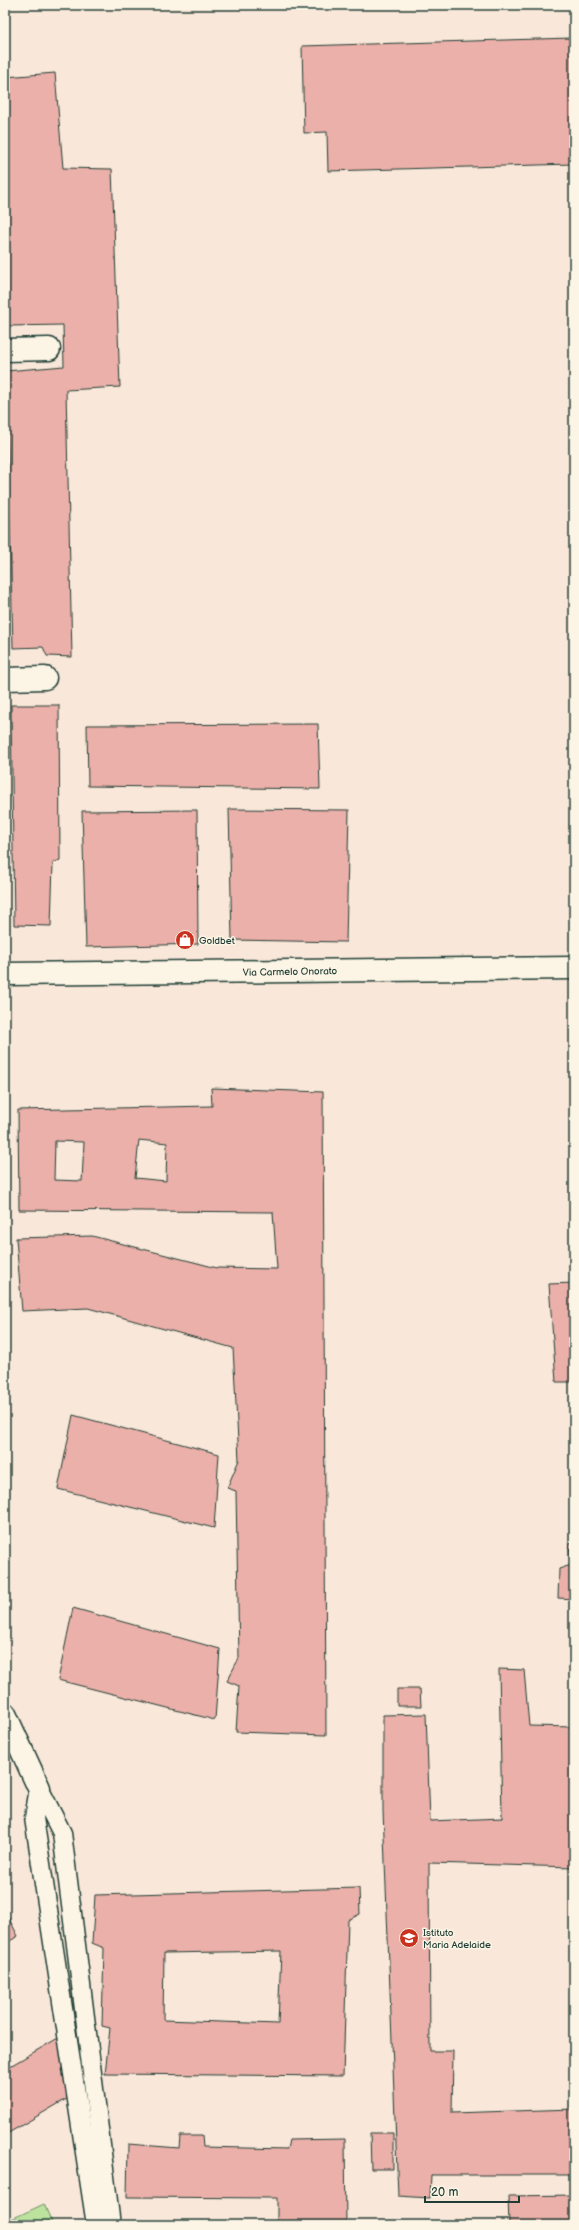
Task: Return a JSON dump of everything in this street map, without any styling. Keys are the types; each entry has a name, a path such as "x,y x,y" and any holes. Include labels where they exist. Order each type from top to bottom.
{"street":[{"path":"5,350 50,349"},
{"path":"5,679 45,678"},
{"name":"Via Carmelo Onorato","path":"5,974 574,968"},
{"path":"5,1714 39,1788"}],"lane":[{"path":"39,1788 34,1818 96,2225"},
{"path":"39,1788 62,1833 111,2225"}],"green space":[{"path":"44,2204 53,2225 5,2225 5,2222"}],"building":[{"path":"572,38 574,205 573,164 328,171 327,132 304,133 302,46"},
{"path":"55,73 63,168 112,169 120,387 66,390 72,657 47,656 43,647 13,648 6,371 64,366 63,325 8,326 5,77"},
{"path":"11,705 59,705 60,860 53,863 51,926 14,925"},
{"path":"318,724 320,789 88,786 87,725"},
{"path":"229,809 349,810 346,942 232,940"},
{"path":"197,810 198,944 86,947 82,811"},
{"path":"211,1088 323,1092 326,1735 236,1732 239,1686 227,1681 239,1658 236,1491 227,1488 239,1460 233,1348 88,1308 22,1311 16,1238 92,1236 217,1268 277,1269 273,1212 19,1210 18,1110 212,1106","holes":["139,1140 167,1143 166,1181 135,1178","55,1141 84,1142 82,1181 54,1180"]},
{"path":"574,1283 574,1382 556,1382 549,1284"},
{"path":"73,1415 219,1454 214,1528 58,1489"},
{"path":"574,1543 574,1599 558,1598 559,1569 571,1565 569,1544"},
{"path":"73,1608 220,1649 215,1720 58,1680"},
{"name":"Istituto Maria Adelaide","path":"499,1669 524,1670 529,1726 574,1727 574,1867 429,1863 430,2051 453,2051 452,2113 574,2109 574,2175 431,2175 430,2198 398,2196 383,1810 383,1715 426,1714 430,1821 502,1818"},
{"path":"397,1689 420,1689 421,1706 397,1706"},
{"path":"359,1888 360,1914 348,1920 343,2076 105,2074 110,2028 102,2026 104,1948 92,1943 95,1895","holes":["281,1951 278,2024 163,2020 164,1953"]},
{"path":"5,1911 18,1936 5,1944"},
{"path":"65,2034 75,2094 5,2135 5,2069"},
{"path":"370,2133 393,2133 393,2169 371,2169"},
{"path":"180,2136 202,2136 203,2147 287,2149 289,2140 345,2139 346,2225 277,2225 277,2198 127,2197 128,2144 179,2148"},
{"path":"574,2195 574,2225 509,2225 508,2196"}],"place":[{"name":"Goldbet","path":"185,940"},
{"name":"Istituto Maria Adelaide","path":"409,1938"}]}
